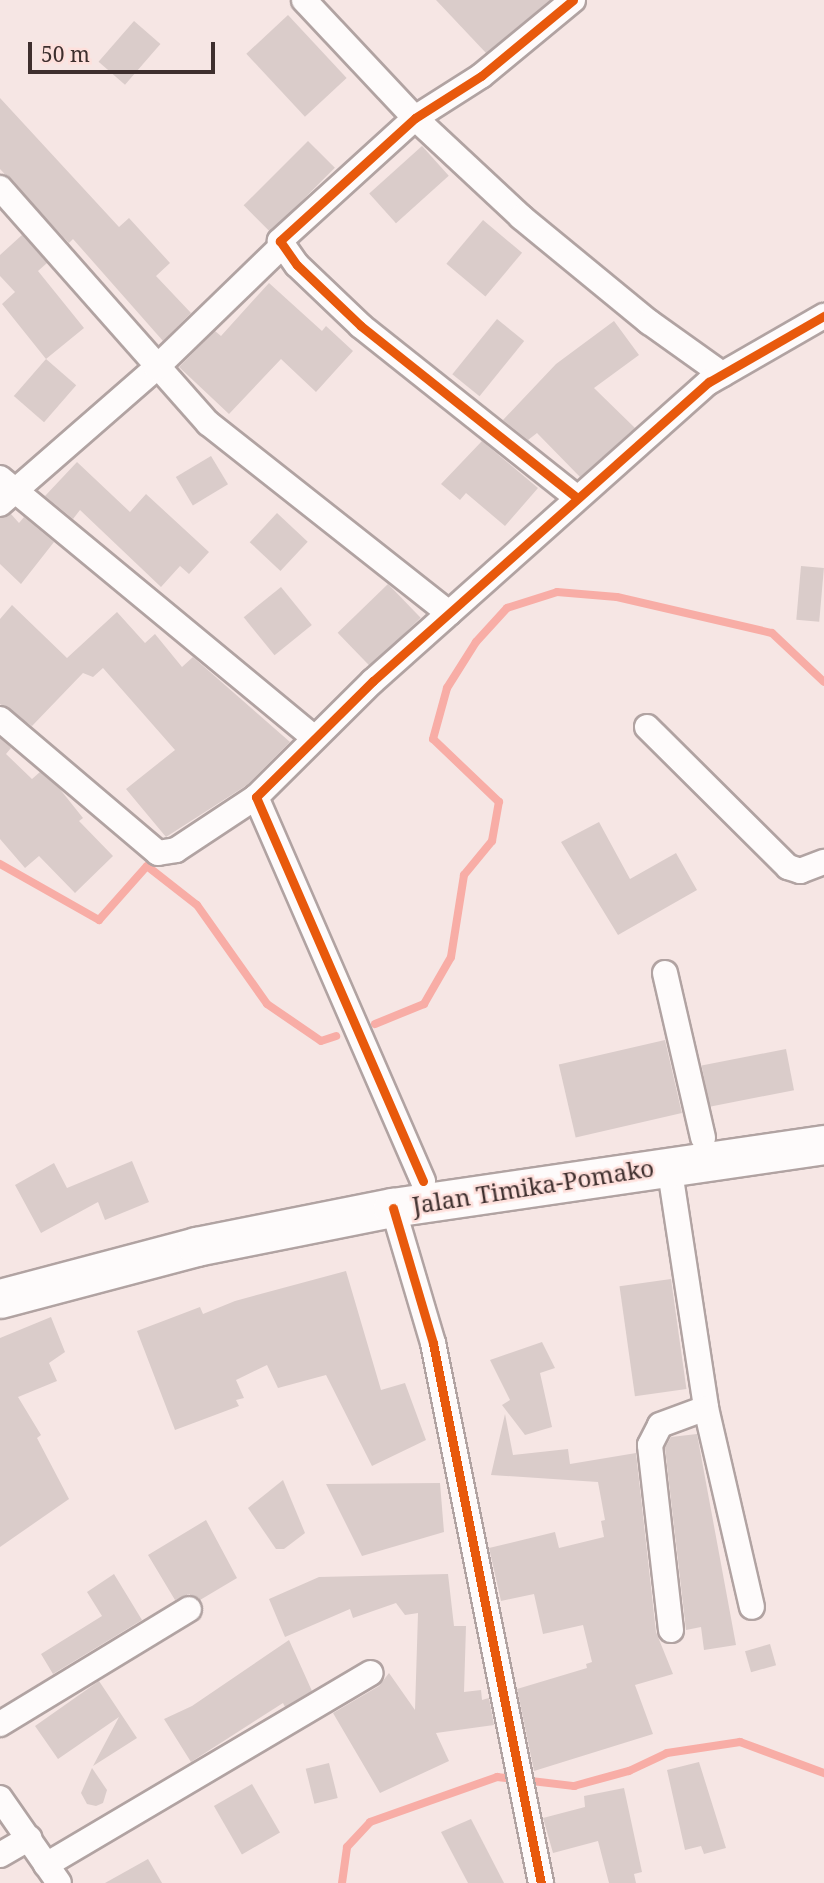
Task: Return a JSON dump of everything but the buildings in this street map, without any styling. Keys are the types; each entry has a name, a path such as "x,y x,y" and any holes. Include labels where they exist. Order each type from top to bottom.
{"highway":[{"name":"Jalan Timika-Pomako","path":"0,1274 246,1213 568,1155 824,1121"},
{"name":"Jalan Timika-Pomako","path":"0,1299 197,1247 393,1208 824,1144"}],"street":[{"path":"304,0 415,118 568,258 722,374"},
{"path":"314,738 5,492 156,368 282,246 284,233 415,118 481,76 573,0"},
{"path":"0,188 156,368 237,449 449,613"},
{"path":"282,246 360,327 577,498"},
{"path":"0,719 158,852 176,850 256,797 314,738 449,613 577,498 722,374 824,316"},
{"path":"647,727 788,867 809,870 824,862"},
{"path":"256,797 423,1181"},
{"path":"665,973 703,1138"},
{"path":"669,1165 706,1408 752,1607"},
{"path":"393,1208 433,1343 504,1714 541,1883"},
{"path":"671,1630 650,1446 660,1425 706,1408"},
{"path":"0,1724 189,1609"},
{"path":"0,1798 30,1838 52,1874 371,1673"},
{"path":"0,1856 30,1838"}],"waterway":[{"path":"375,1024 424,1004 451,957 464,875 492,841 499,802 433,739 447,688 476,642 507,608 557,592 617,597 772,633 824,682"},
{"path":"0,864 99,920 147,866 197,905 267,1004 321,1041 336,1036"},
{"path":"342,1883 347,1847 370,1822 497,1777 574,1786 629,1771 667,1753 740,1742 824,1773"}],"cycle path":[{"path":"573,0 481,76 415,118 280,241 297,265 361,326 577,498"},
{"path":"423,1181 256,797 373,681 709,382 824,316"},
{"path":"393,1208 433,1343 541,1883"}]}
